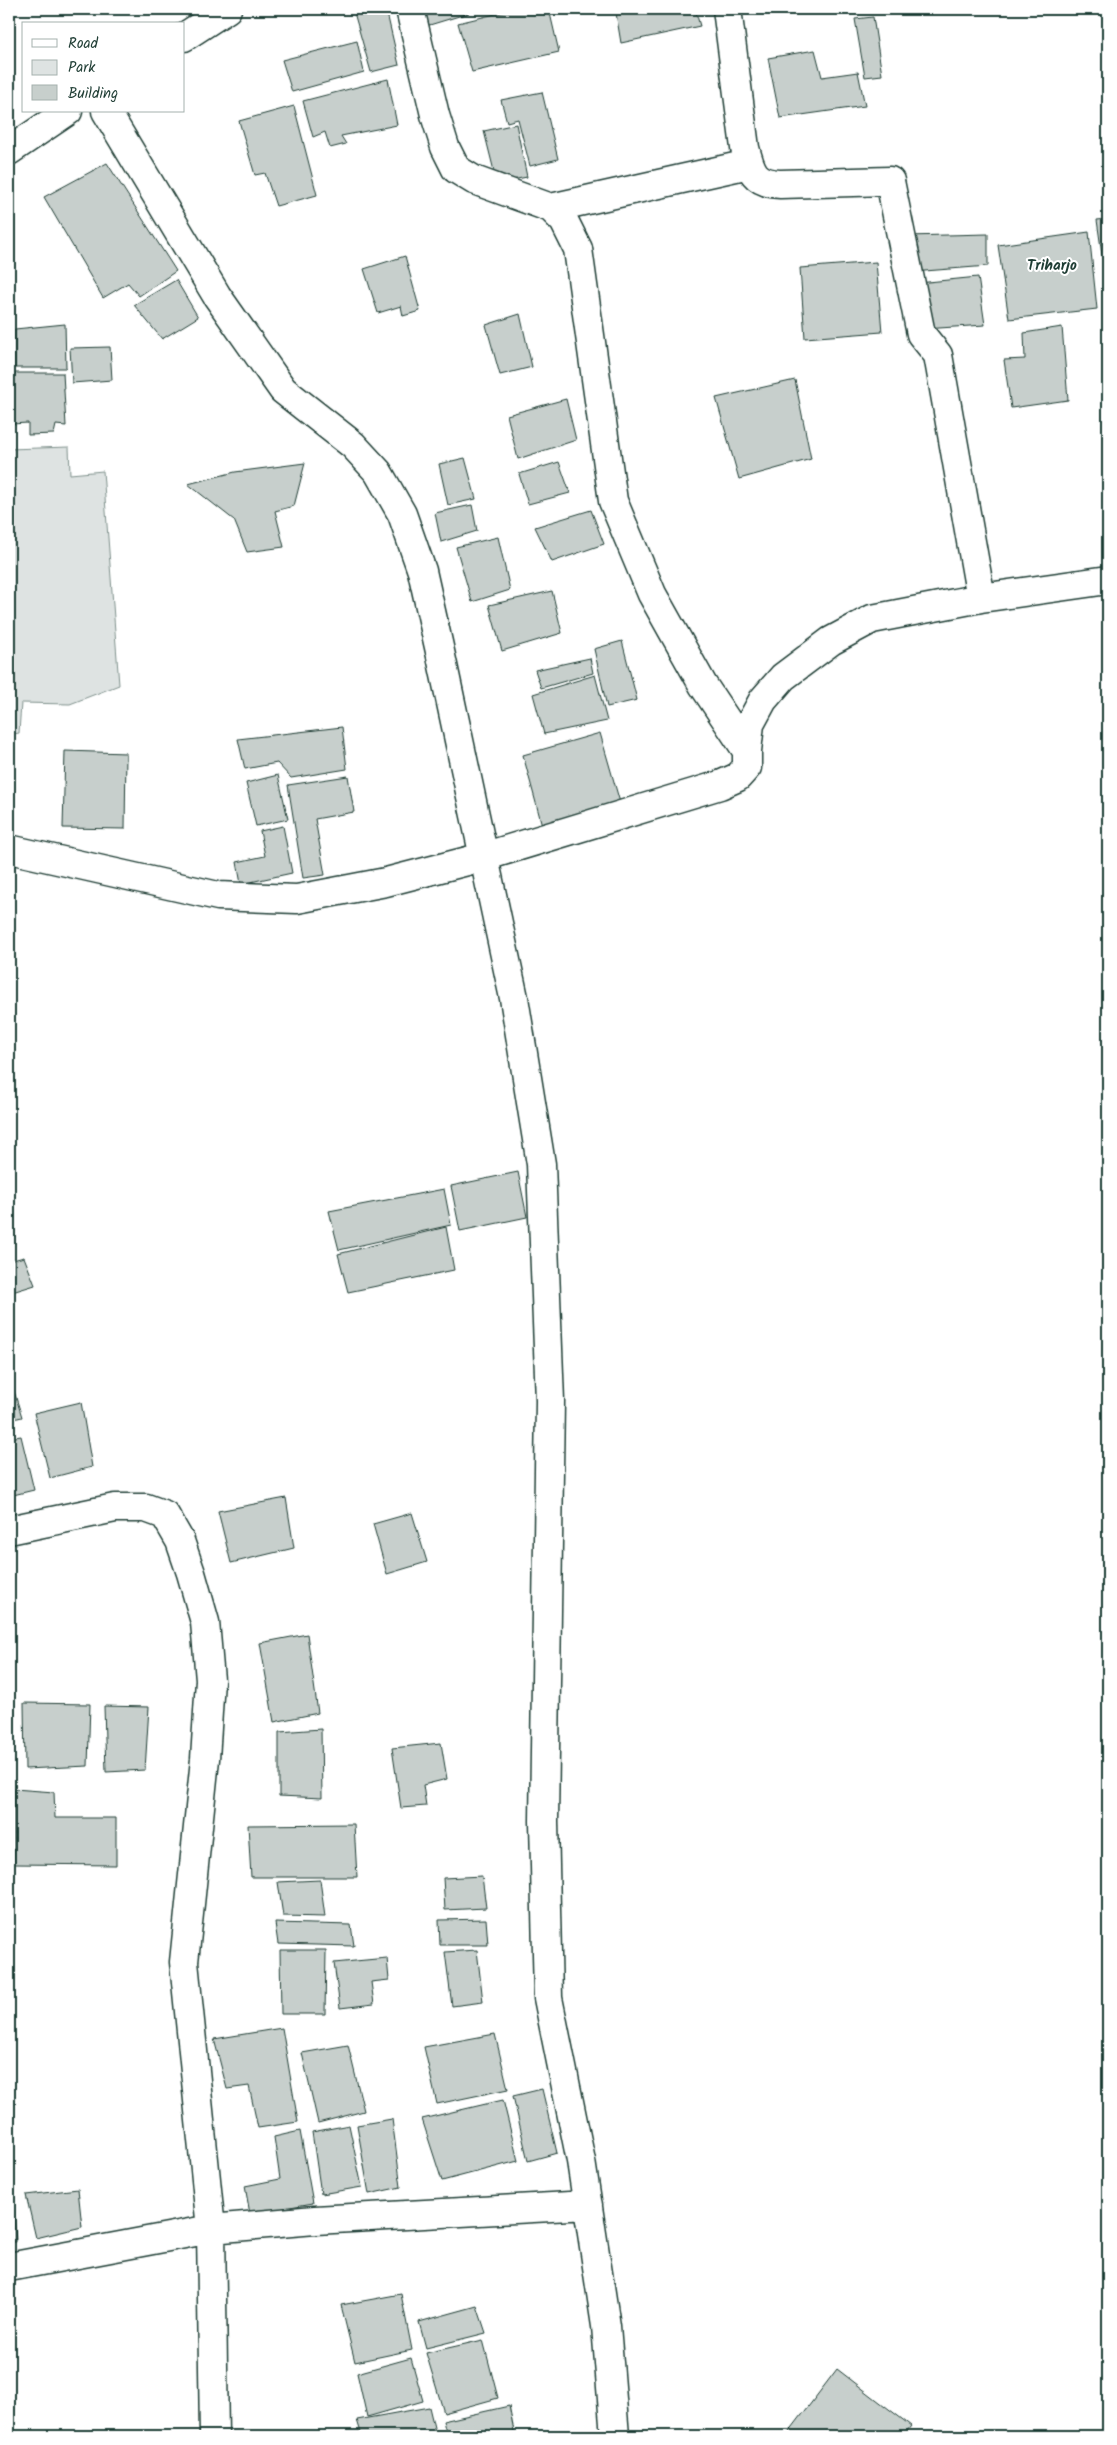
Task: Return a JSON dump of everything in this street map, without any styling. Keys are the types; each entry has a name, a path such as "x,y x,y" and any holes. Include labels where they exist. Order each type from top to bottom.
{"street":[{"path":"185,36 228,9"},
{"path":"410,9 444,146 456,169 474,180 551,208 564,221 578,249 613,500 652,594 703,685 747,751"},
{"path":"728,9 745,148 749,164 756,177 768,183 890,181 921,334 938,355 981,598"},
{"path":"9,151 67,112"},
{"path":"107,112 217,296 253,350 283,390 353,446 378,472 402,514 422,571 514,998 541,1164 550,1401 544,1821 548,1998 588,2205 606,2326 615,2436"},
{"path":"551,208 749,164"},
{"path":"9,848 218,896 297,899 386,882 483,856 720,785 738,777 747,767 750,724 763,700 782,677 831,641 872,619 981,598 1108,580"},
{"path":"9,1530 115,1508 146,1508 165,1515 180,1541 204,1622 210,1680 205,1759 184,1962 211,2229 214,2436"},
{"path":"9,2267 211,2229 315,2220 588,2205"}],"green space":[{"path":"69,447 70,474 103,471 119,685 70,704 21,703 19,733 9,735 9,449"}],"building":[{"path":"353,9 386,9 399,65 371,72"},
{"path":"419,9 468,9 469,13 423,27"},
{"path":"516,9 549,9 559,52 472,72 458,23"},
{"path":"632,9 695,9 700,26 621,43 616,13"},
{"path":"873,17 882,75 865,77 855,19"},
{"path":"357,41 364,72 292,92 282,60"},
{"path":"815,50 822,77 858,72 865,106 780,118 768,58"},
{"path":"388,79 397,125 341,136 346,144 330,148 325,132 313,137 303,101"},
{"path":"542,92 558,159 530,166 518,119 507,122 501,100"},
{"path":"294,106 317,195 276,206 265,173 255,175 239,121"},
{"path":"516,124 527,177 497,183 484,131"},
{"path":"107,163 176,271 139,296 128,283 103,298 44,197"},
{"path":"1108,219 1108,297 1097,220"},
{"path":"1089,232 1097,309 1009,319 998,245"},
{"path":"988,234 988,266 912,272 906,236"},
{"path":"405,256 420,311 403,316 401,306 378,313 364,269"},
{"path":"876,262 882,332 805,338 800,268"},
{"path":"978,277 985,325 924,329 918,283"},
{"path":"176,280 198,317 162,339 134,305"},
{"path":"520,314 532,367 500,375 486,325"},
{"path":"65,324 66,368 15,368 15,329"},
{"path":"1062,327 1068,400 1011,408 1004,360 1025,359 1024,333"},
{"path":"110,347 112,380 72,383 70,348"},
{"path":"13,373 63,373 66,426 56,425 54,434 28,435 28,423 11,424"},
{"path":"795,380 811,459 739,479 716,398"},
{"path":"566,399 576,440 518,459 507,415"},
{"path":"465,458 476,499 448,505 439,464"},
{"path":"559,462 570,493 528,504 519,474"},
{"path":"305,463 294,506 275,511 284,547 247,552 234,520 188,484 235,472"},
{"path":"472,505 477,531 441,542 435,513"},
{"path":"591,510 604,544 552,562 535,527"},
{"path":"498,537 510,590 472,602 456,547"},
{"path":"552,591 562,633 502,651 489,605"},
{"path":"622,641 637,700 607,707 594,649"},
{"path":"590,658 593,673 541,688 535,670"},
{"path":"595,675 607,721 544,734 533,694"},
{"path":"342,727 347,769 291,778 277,763 245,769 238,739"},
{"path":"600,733 621,806 543,829 523,755"},
{"path":"65,751 126,753 125,829 63,828"},
{"path":"278,775 288,819 256,826 246,783"},
{"path":"348,776 354,812 315,819 325,875 303,878 288,785"},
{"path":"283,826 292,873 241,884 237,862 265,856 260,831"},
{"path":"518,1172 527,1217 460,1231 451,1186"},
{"path":"444,1189 451,1225 339,1250 329,1211"},
{"path":"446,1227 454,1270 348,1292 338,1254"},
{"path":"24,1257 35,1285 9,1293 9,1261"},
{"path":"9,1375 22,1417 9,1420"},
{"path":"81,1402 92,1467 50,1478 34,1413"},
{"path":"21,1436 34,1490 9,1496 9,1438"},
{"path":"286,1498 294,1548 231,1563 218,1511"},
{"path":"412,1513 427,1562 387,1574 373,1524"},
{"path":"307,1634 318,1713 274,1722 260,1643"},
{"path":"24,1703 90,1704 88,1766 25,1769"},
{"path":"104,1706 149,1707 145,1770 106,1772"},
{"path":"321,1729 322,1798 279,1796 279,1732"},
{"path":"441,1743 447,1779 423,1785 426,1806 401,1808 392,1748"},
{"path":"14,1789 54,1792 55,1818 116,1818 116,1865 14,1864"},
{"path":"354,1824 357,1877 251,1877 248,1825"},
{"path":"482,1876 486,1908 445,1910 443,1878"},
{"path":"320,1880 325,1917 283,1916 278,1882"},
{"path":"486,1919 488,1945 440,1945 439,1920"},
{"path":"275,1923 351,1925 354,1946 278,1944"},
{"path":"280,1950 326,1950 325,2014 281,2014"},
{"path":"477,1950 483,2002 452,2006 445,1952"},
{"path":"387,1958 389,1980 371,1982 374,2004 340,2008 334,1963"},
{"path":"282,2028 298,2122 258,2128 249,2086 227,2089 214,2039"},
{"path":"495,2034 508,2089 437,2104 424,2047"},
{"path":"348,2045 364,2111 318,2123 302,2053"},
{"path":"542,2089 557,2153 528,2161 513,2096"},
{"path":"503,2100 518,2161 442,2181 422,2119"},
{"path":"392,2119 401,2187 369,2194 357,2125"},
{"path":"349,2125 362,2187 321,2194 312,2132"},
{"path":"300,2131 313,2203 250,2214 245,2186 280,2179 274,2137"},
{"path":"9,2169 11,2169 16,2242 9,2242"},
{"path":"78,2189 82,2227 36,2238 26,2195"},
{"path":"401,2294 412,2350 355,2362 341,2305"},
{"path":"477,2306 486,2333 426,2348 419,2322"},
{"path":"483,2340 498,2398 444,2413 426,2353"},
{"path":"411,2358 423,2401 367,2417 357,2373"},
{"path":"837,2369 911,2426 903,2436 786,2436"},
{"path":"9,2389 13,2420 9,2421"},
{"path":"509,2406 515,2436 447,2436 443,2421"},
{"path":"429,2407 436,2436 362,2436 357,2420"}],"district":[{"name":"Triharjo","path":"1052,265"}]}
